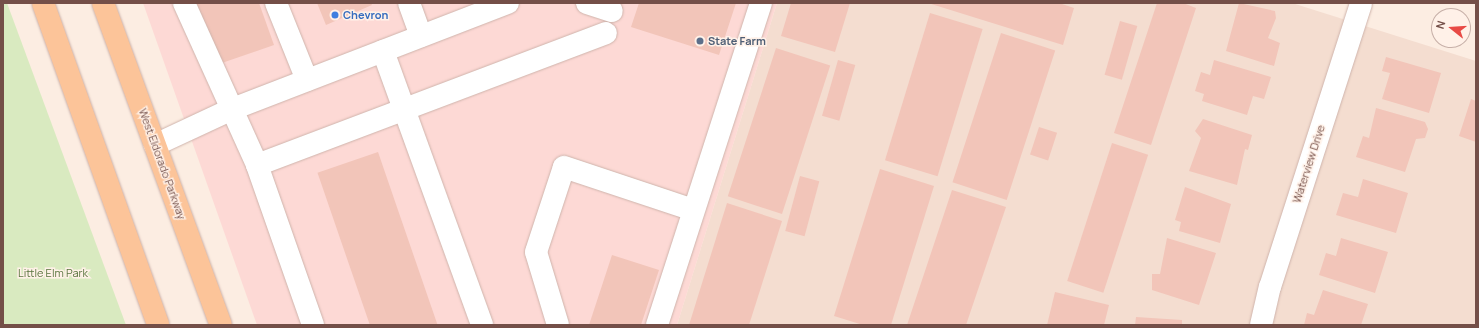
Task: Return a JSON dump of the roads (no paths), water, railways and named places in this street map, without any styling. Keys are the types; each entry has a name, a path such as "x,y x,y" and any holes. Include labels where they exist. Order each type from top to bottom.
{"main road":[{"path":"43,3 158,325"},
{"name":"West Eldorado Parkway","path":"103,3 221,325"}],"street":[{"path":"184,3 230,110 257,165 313,325"},
{"path":"276,3 307,80"},
{"path":"409,3 421,36"},
{"path":"155,145 230,110 508,3"},
{"path":"587,3 612,11"},
{"path":"657,325 761,3"},
{"name":"Waterview Drive","path":"1261,325 1270,287 1360,3"},
{"path":"257,165 606,33"},
{"path":"383,51 406,108 482,325"},
{"path":"558,325 536,252 564,167 693,210"}],"place":[{"name":"Chevron","path":"335,15"},
{"name":"State Farm","path":"700,41"}],"park label":[{"name":"Little Elm Park","path":"53,273"}]}
